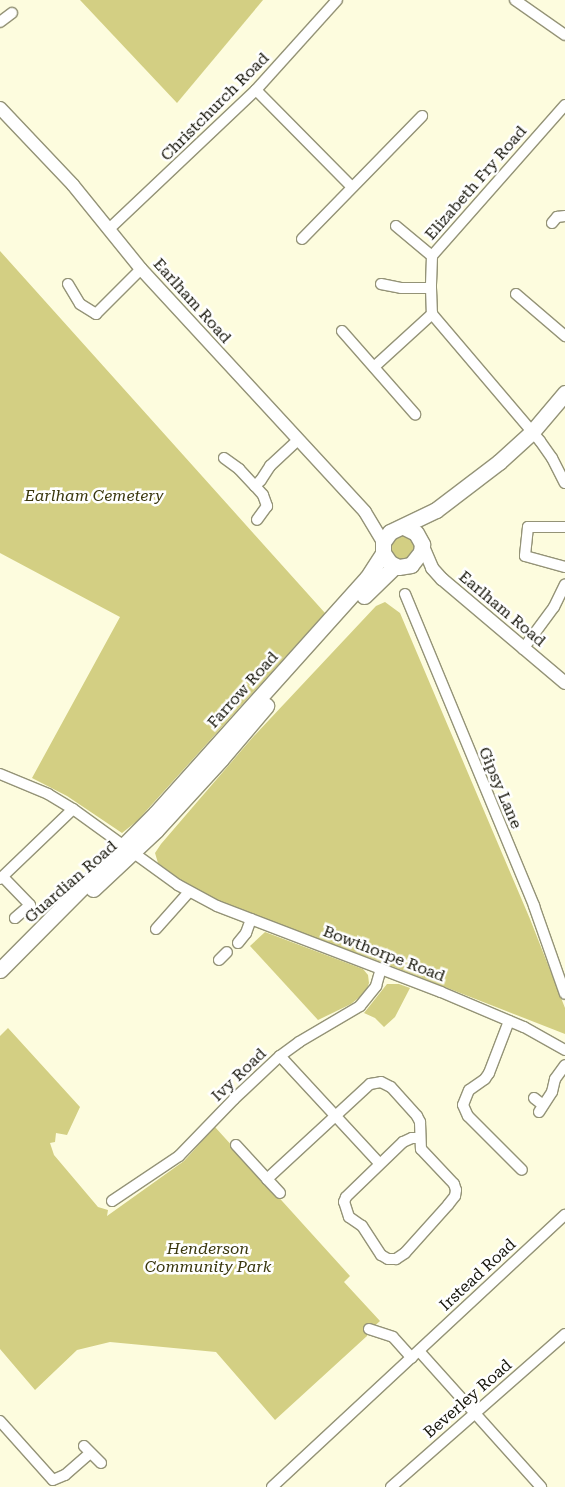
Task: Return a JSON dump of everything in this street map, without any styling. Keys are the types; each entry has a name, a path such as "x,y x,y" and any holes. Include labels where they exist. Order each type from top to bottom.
{"highway":[{"path":"460,492 426,527 421,541 421,552 411,565 396,566 383,548 400,528 436,510 499,462 532,432 565,393"},
{"path":"400,528 416,533 421,541"},
{"name":"Farrow Road","path":"129,849 366,578 383,548"},
{"name":"Farrow Road","path":"129,849 221,759 358,603 396,566"},
{"name":"Guardian Road","path":"0,970 129,849"}],"main road":[{"name":"Earlham Road","path":"0,108 73,185 141,270 365,512 386,526 400,528"},
{"name":"Earlham Road","path":"365,512 383,548"},
{"name":"Earlham Road","path":"421,541 432,568 442,579 565,683"},
{"name":"Earlham Road","path":"411,565 420,565 442,579"}],"street":[{"name":"Christchurch Road","path":"109,229 256,90 337,0"},
{"path":"516,0 565,35"},
{"path":"0,22 12,13"},
{"path":"256,90 352,187"},
{"name":"Elizabeth Fry Road","path":"432,314 432,256 565,104"},
{"path":"302,239 422,116"},
{"path":"396,226 432,256"},
{"path":"68,284 80,304 96,314 141,270"},
{"path":"381,284 401,288 431,288"},
{"path":"516,294 565,336"},
{"path":"374,367 432,314 532,432 552,458 565,483"},
{"path":"342,331 414,414"},
{"path":"255,486 262,480 270,466 298,440"},
{"path":"224,458 239,469 263,495 267,506 257,520"},
{"path":"565,527 528,527 524,556 565,567"},
{"path":"523,649 554,607 565,584"},
{"name":"Gipsy Lane","path":"405,594 534,906 565,994"},
{"name":"Bowthorpe Road","path":"0,774 48,794 73,809 189,892 223,909 382,969 509,1021 541,1035 565,1050"},
{"path":"15,918 30,905 2,878 73,809"},
{"path":"156,929 189,892"},
{"path":"238,943 246,933 251,919"},
{"path":"219,960 227,952"},
{"name":"Ivy Road","path":"112,1201 179,1156 240,1093 280,1056 299,1042 360,1006 376,986 382,969"},
{"path":"509,1021 489,1073 485,1079 469,1090 463,1105 468,1116 510,1151 522,1170"},
{"path":"280,1056 379,1163"},
{"path":"534,1098 541,1108 552,1092 554,1079 565,1065"},
{"path":"267,1179 370,1084 381,1082 391,1087 417,1116 420,1122 421,1149 454,1184 455,1196 404,1253 396,1259 388,1259 381,1255 362,1226 349,1217 344,1206 346,1197 379,1163 403,1142 412,1138 420,1138"},
{"path":"236,1145 280,1193"},
{"name":"Irstead Road","path":"272,1487 565,1215"},
{"path":"368,1329 393,1338 415,1354 475,1413 541,1487"},
{"name":"Beverley Road","path":"391,1487 565,1334"},
{"path":"0,1423 53,1480 65,1475 87,1450 100,1463"}],"green space":[{"path":"80,0 263,0 177,103"},
{"name":"Earlham Cemetery","path":"0,251 325,613 137,821 122,833 67,796 32,778 120,617 0,553"},
{"path":"402,535 411,538 414,547 411,556 402,559 393,556 390,547 393,538"},
{"path":"385,602 400,613 530,919 565,1008 565,1034 381,962 241,911 189,886 158,863 155,853 161,844 253,737 376,606"},
{"path":"265,932 363,969 368,975 369,983 366,992 351,1004 318,1020 250,946"},
{"path":"387,984 399,984 410,988 395,1017 384,1027 375,1018 364,1013"},
{"name":"Henderson Community Park","path":"8,1028 80,1107 67,1135 56,1133 55,1142 50,1143 54,1155 98,1207 108,1210 107,1216 184,1161 215,1127 350,1276 344,1282 380,1321 368,1332 367,1336 275,1420 216,1352 110,1342 77,1350 35,1390 0,1349 0,1036"}]}
